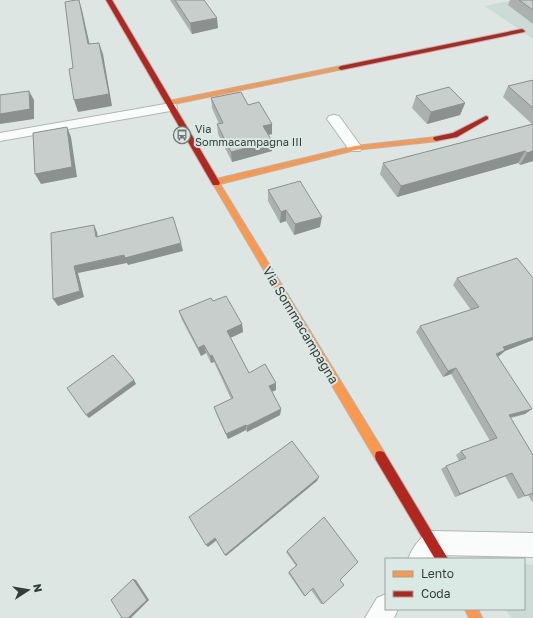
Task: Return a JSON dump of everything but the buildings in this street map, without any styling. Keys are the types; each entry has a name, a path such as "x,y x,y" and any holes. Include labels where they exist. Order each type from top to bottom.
{"street":[{"name":"Via Sommacampagna","path":"109,0 431,554"},
{"path":"0,137 170,105 522,31"},
{"path":"216,182 355,148 441,139 454,135 486,118"},
{"path":"334,119 355,148"},
{"path":"431,554 533,545"},
{"path":"378,618 385,608"}],"shaded area":[{"path":"514,0 533,0 533,39 485,6"},
{"path":"525,564 533,565 533,618 511,618 506,610 525,610"}],"traffic: slow":[{"path":"169,103 341,68"},
{"path":"216,182 355,148 436,139"},
{"path":"216,183 380,456"},
{"path":"472,610 476,618"}],"traffic: jam":[{"path":"109,0 216,183"},
{"path":"341,68 522,31"},
{"path":"436,139 455,135 486,118"},
{"path":"380,456 441,558"}],"place":[{"name":"Via Sommacampagna III","path":"182,135"}]}
